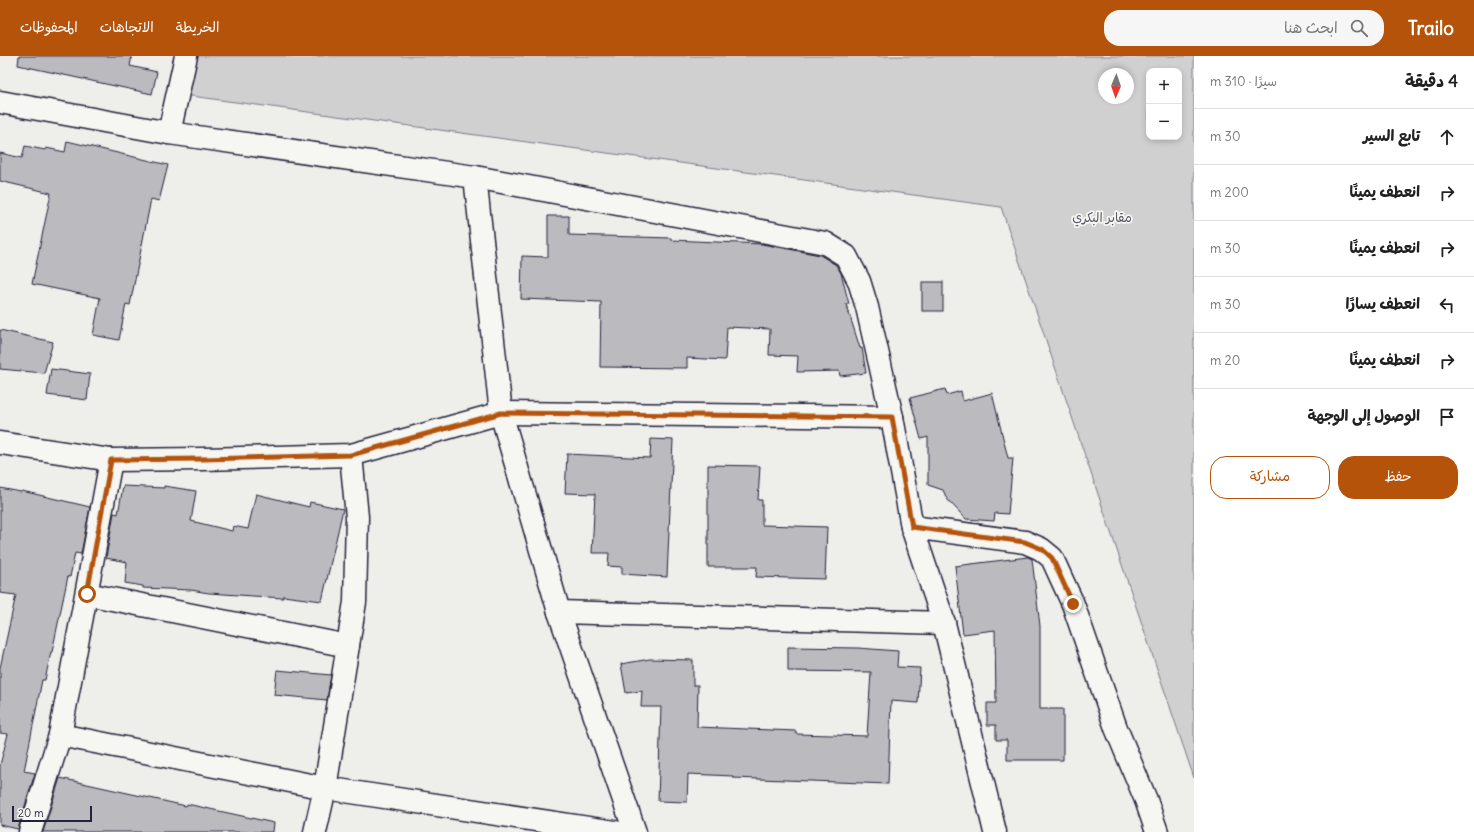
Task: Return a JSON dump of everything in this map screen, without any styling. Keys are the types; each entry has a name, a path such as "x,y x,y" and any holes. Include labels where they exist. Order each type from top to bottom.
{"street":[{"path":"169,133 186,56"},
{"path":"0,102 169,133 475,177 825,243 846,256 859,281 892,417 912,527 944,623 995,832"},
{"path":"475,177 501,413 560,612 635,832"},
{"path":"0,443 111,460 351,455 501,413 892,417"},
{"path":"315,832 325,788 355,602 357,517 351,455"},
{"path":"30,832 60,735 111,460"},
{"path":"912,527 1025,542 1042,549 1052,558 1073,604 1116,728 1146,800 1157,832"},
{"path":"87,594 348,646"},
{"path":"560,612 944,623"},
{"path":"60,735 325,788 615,832"}],"green space":[{"name":"مقابر البكري","path":"192,56 1194,56 1194,778 1001,207 184,95"}],"building":[{"path":"19,56 132,56 130,66 157,72 152,94 18,65"},
{"path":"67,141 168,165 159,201 151,199 130,305 126,304 119,340 93,335 100,298 32,284 51,193 0,181 0,153 22,158 25,146 65,152"},
{"path":"548,216 569,216 569,235 671,238 671,240 762,244 820,255 836,265 841,273 849,304 846,304 860,348 862,348 866,373 840,376 839,371 797,372 798,356 769,355 770,329 727,327 725,360 687,358 687,368 600,367 601,302 521,299 522,256 548,257"},
{"path":"922,282 943,282 943,311 922,311"},
{"path":"0,330 53,342 44,373 0,369"},
{"path":"51,369 90,374 87,400 47,395"},
{"path":"945,389 947,395 961,391 963,401 992,393 1008,458 1013,458 1008,514 995,513 994,521 966,519 947,499 943,490 928,485 928,437 921,439 910,398"},
{"path":"651,439 673,440 667,577 622,574 622,567 608,566 609,553 592,553 595,494 565,493 567,454 650,458"},
{"path":"708,465 760,466 758,500 762,500 762,525 827,527 825,579 756,577 757,567 708,567"},
{"path":"123,486 164,488 164,486 196,491 191,521 232,531 233,526 248,529 256,494 309,507 310,502 343,509 322,601 283,596 283,598 209,593 191,590 143,588 143,586 125,583 127,562 106,558 114,513 118,514"},
{"path":"0,488 22,491 90,507 81,554 75,553 70,577 68,576 45,680 42,680 24,771 35,773 18,829 0,825 0,765 8,734 0,733 0,668 16,595 0,593"},
{"path":"1028,557 1032,559 1040,626 1040,709 1063,709 1063,760 1007,760 1007,740 996,740 996,725 987,725 987,703 996,703 995,630 963,634 955,566"},
{"path":"788,647 858,648 898,651 897,667 920,668 918,703 891,701 888,784 733,778 733,776 688,774 687,802 658,801 661,707 641,707 642,691 626,693 621,664 650,659 693,660 693,685 698,685 697,727 796,731 796,734 867,736 871,672 788,671"},
{"path":"277,670 331,675 327,700 274,695"},
{"path":"60,778 186,806 187,804 274,823 273,832 43,832"}],"route":[{"path":"87,594 111,460 351,455 501,413 892,417 912,527 1025,542 1042,549 1052,558 1073,604"}]}
